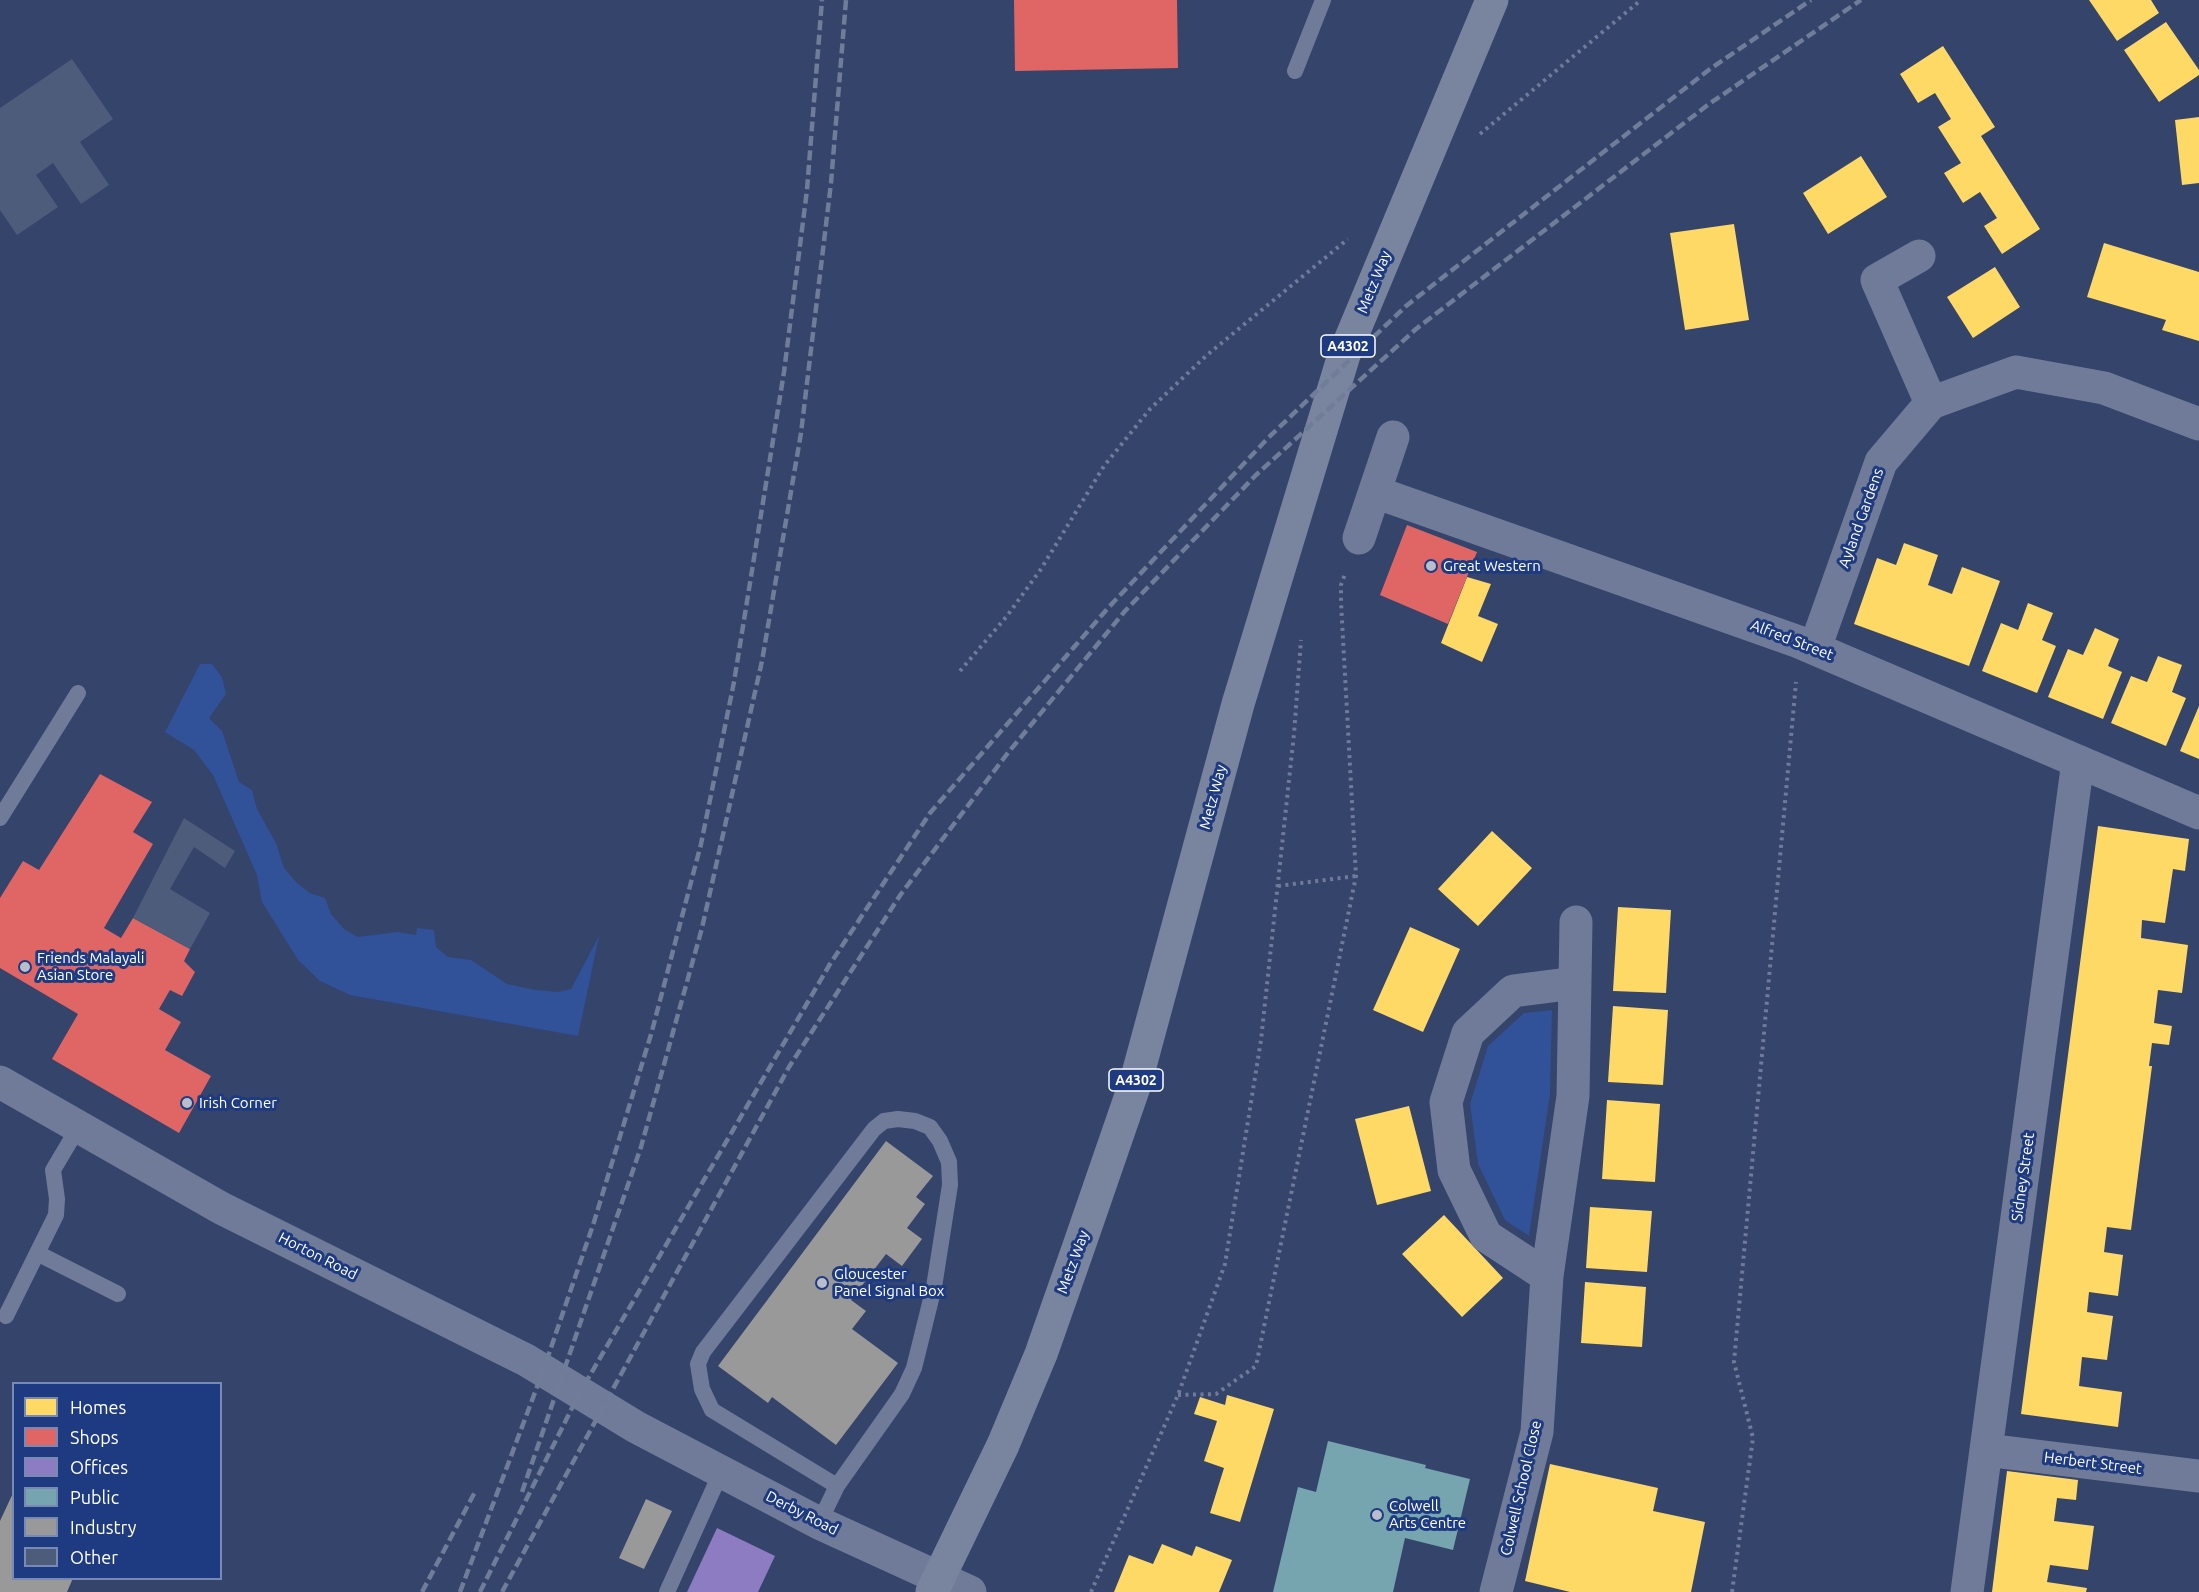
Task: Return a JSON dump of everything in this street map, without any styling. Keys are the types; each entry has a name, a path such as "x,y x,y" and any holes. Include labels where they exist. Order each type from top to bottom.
{"main road":[{"name":"Metz Way","path":"932,1592 1003,1445 1041,1354 1136,1081 1238,704 1344,355 1492,0"}],"street":[{"path":"1919,256 1877,280 1931,403"},
{"name":"Ayland Gardens","path":"1807,645 1881,462 1931,403 2016,372 2104,388 2199,424"},
{"path":"1359,538 1393,437"},
{"name":"Alfred Street","path":"1375,492 1807,645 2199,813"},
{"name":"Sidney Street","path":"1967,1592 2078,761"},
{"name":"Colwell School Close","path":"1496,1592 1536,1432 1547,1276 1574,1096 1576,922"},
{"path":"1547,1276 1486,1236 1455,1170 1446,1102 1468,1034 1513,991 1575,983"},
{"name":"Horton Road","path":"0,1082 221,1208 526,1360 636,1427"},
{"name":"Derby Road","path":"636,1427 722,1470 819,1523 970,1592"},
{"name":"Herbert Street","path":"1986,1450 2199,1476"}],"lane":[{"path":"1295,71 1323,0"},
{"path":"0,818 78,693"},
{"path":"819,1523 837,1486 902,1394 914,1368 934,1287 950,1185 950,1162 930,1127 915,1121 898,1119 884,1121 874,1129 703,1352 698,1364 702,1389 712,1410 837,1486"},
{"path":"6,1305 37,1253 56,1215 57,1199 53,1170 78,1128"},
{"path":"37,1253 118,1294"},
{"path":"667,1592 722,1470"}],"path":[{"path":"1478,136 1641,0"},
{"path":"960,671 1014,606 1041,569 1104,466 1150,409 1207,354 1357,232"},
{"path":"1178,1395 1216,1394 1256,1366 1356,876 1341,585 1359,538"},
{"path":"1732,1592 1754,1438 1734,1362 1807,645"},
{"path":"1091,1592 1178,1395 1225,1264 1261,1040 1294,734"},
{"path":"1278,886 1356,876"}],"shaded area":[{"path":"200,664 212,664 222,677 226,694 209,718 222,731 239,782 252,790 257,809 276,843 284,868 297,883 310,893 325,898 331,914 344,929 358,937 397,932 416,935 417,928 434,930 436,947 448,957 471,960 507,984 536,990 558,992 571,989 599,936 578,1036 350,995 320,981 298,960 262,902 257,875 213,775 194,750 165,732"},
{"path":"1552,1010 1550,1094 1529,1236 1505,1220 1478,1164 1470,1104 1488,1046 1524,1013"}],"building: Homes":[{"path":"2089,0 2151,0 2159,13 2117,41"},
{"path":"2166,22 2199,70 2199,75 2159,102 2124,50"},
{"path":"1943,46 1995,127 1981,136 2040,229 2002,254 1984,226 1997,218 1980,192 1963,203 1944,173 1961,163 1938,127 1951,119 1935,93 1918,103 1900,74"},
{"path":"2199,117 2199,183 2182,185 2175,120"},
{"path":"1861,156 1887,197 1828,234 1803,193"},
{"path":"1734,224 1749,320 1685,330 1670,233"},
{"path":"2104,243 2199,272 2199,341 2162,330 2166,320 2087,297"},
{"path":"1995,267 2020,307 1973,338 1947,297"},
{"path":"1904,543 1938,555 1928,585 1952,594 1962,567 2000,581 1969,666 1854,624 1877,558 1896,565"},
{"path":"1467,577 1491,584 1478,616 1498,624 1482,662 1441,643"},
{"path":"2028,603 2053,613 2042,640 2056,646 2037,693 1982,671 2001,623 2018,630"},
{"path":"2095,628 2119,639 2108,666 2122,672 2103,719 2048,697 2068,649 2083,655"},
{"path":"2158,656 2182,665 2172,692 2186,698 2166,746 2111,723 2131,676 2147,682"},
{"path":"2199,706 2199,759 2180,751"},
{"path":"2098,826 2189,839 2185,871 2173,869 2165,923 2142,920 2141,938 2188,945 2182,993 2158,990 2154,1023 2172,1026 2169,1045 2152,1043 2149,1066 2152,1066 2131,1230 2107,1227 2104,1252 2123,1255 2118,1296 2089,1292 2087,1312 2113,1316 2107,1360 2082,1357 2079,1386 2122,1392 2118,1427 2021,1414"},
{"path":"1492,831 1532,868 1478,926 1438,889"},
{"path":"1618,907 1671,910 1666,993 1613,991"},
{"path":"1410,927 1460,949 1423,1032 1373,1010"},
{"path":"1613,1006 1668,1010 1663,1085 1608,1082"},
{"path":"1607,1100 1660,1104 1655,1182 1602,1179"},
{"path":"1409,1106 1431,1191 1377,1205 1355,1119"},
{"path":"1590,1207 1652,1211 1647,1272 1586,1268"},
{"path":"1444,1215 1503,1278 1462,1317 1402,1254"},
{"path":"1585,1282 1646,1287 1642,1347 1581,1343"},
{"path":"1227,1395 1274,1409 1240,1522 1210,1513 1224,1468 1204,1461 1217,1421 1194,1414 1200,1397 1225,1405"},
{"path":"1550,1464 1658,1488 1653,1511 1705,1522 1691,1592 1570,1592 1525,1581"},
{"path":"2007,1471 2078,1480 2076,1500 2057,1498 2054,1521 2094,1526 2088,1570 2050,1565 2047,1582 2087,1588 2086,1592 1992,1592"},
{"path":"1162,1544 1192,1556 1196,1546 1232,1560 1219,1592 1114,1592 1129,1555 1153,1564"}],"building: Shops":[{"path":"1014,0 1177,0 1178,68 1015,71"},
{"name":"Great Western","path":"1407,525 1477,552 1448,624 1380,595"},
{"path":"100,774 152,802 133,832 153,844 104,928 121,938 133,918 190,949 184,961 195,972 182,996 170,990 159,1009 181,1022 165,1050 211,1076 179,1133 52,1059 78,1014 0,968 0,898 23,861 39,870"}],"building: Offices":[{"path":"717,1528 775,1556 758,1592 687,1592"}],"building: Public":[{"name":"Colwell Arts Centre","path":"1328,1441 1426,1465 1425,1468 1470,1479 1453,1550 1405,1538 1393,1592 1273,1592 1298,1487 1316,1492"}],"building: Industry":[{"name":"Gloucester Panel Signal Box","path":"886,1141 933,1176 916,1197 925,1204 907,1228 922,1239 902,1266 886,1254 851,1300 866,1311 852,1329 898,1363 836,1445 772,1397 768,1403 718,1366"},
{"path":"12,1495 12,1580 72,1580 67,1592 0,1592 0,1521"},
{"path":"646,1499 672,1511 644,1569 619,1558"}],"building: Other":[{"path":"72,59 113,119 80,142 109,185 81,204 53,163 36,175 58,207 17,235 0,210 0,108"},
{"path":"184,818 235,851 225,868 194,847 170,889 210,913 190,949 133,918"}],"railway":[{"path":"460,1592 543,1371 594,1222 652,1031 701,844 734,682 784,372 807,190 822,0"},
{"path":"522,1492 641,1147 702,928 762,661 801,433 831,183 846,0"},
{"path":"480,1592 579,1394 830,964 930,813 1108,608 1268,438 1406,306 1710,69 1811,0"},
{"path":"502,1592 789,1067 901,894 1007,754 1125,611 1256,475 1416,329 1709,104 1861,0"},
{"path":"422,1592 476,1490"}],"place":[{"name":"Great Western","path":"1431,566"},
{"name":"Friends Malayali Asian Store","path":"25,967"},
{"name":"Irish Corner","path":"187,1103"},
{"name":"Gloucester Panel Signal Box","path":"822,1283"},
{"name":"Colwell Arts Centre","path":"1377,1515"}]}
